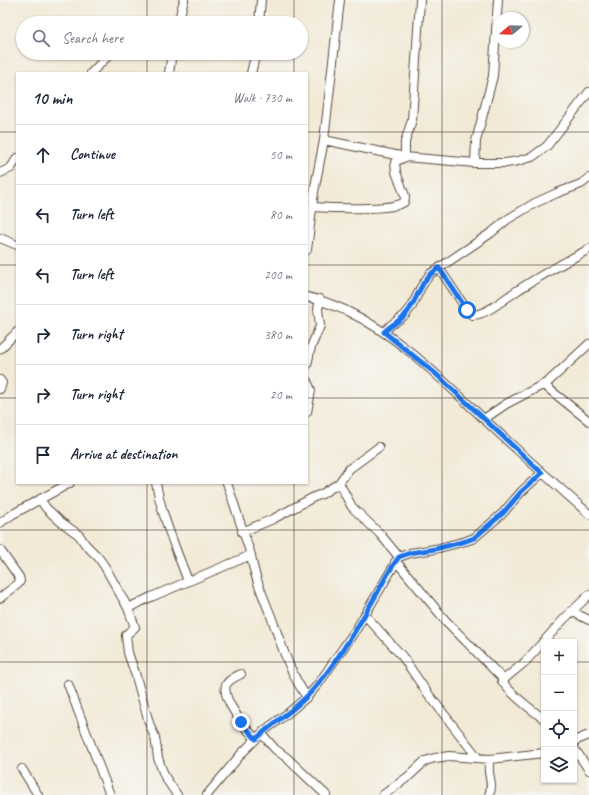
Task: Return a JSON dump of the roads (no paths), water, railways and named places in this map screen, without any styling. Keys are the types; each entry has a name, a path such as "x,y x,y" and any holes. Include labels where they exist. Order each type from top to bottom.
{"street":[{"path":"179,16 184,0"},
{"path":"260,16 261,0"},
{"path":"308,243 324,140 340,0"},
{"path":"405,157 405,142 412,120 420,0"},
{"path":"475,163 476,141 493,76 498,0"},
{"path":"92,72 104,60"},
{"path":"169,72 171,60"},
{"path":"251,72 254,60"},
{"path":"324,140 405,157 475,163 506,163 527,159 547,146 589,92"},
{"path":"313,207 371,208 397,205 403,202 405,196 396,172 395,162 405,157"},
{"path":"0,173 11,168 16,160"},
{"path":"384,332 405,315 412,306 426,278 439,268 491,233 508,219 535,203 558,192 581,184 589,178"},
{"path":"0,238 16,245"},
{"path":"439,268 467,310 472,315 476,315 488,310 518,290 589,249"},
{"path":"308,297 320,299 354,315 384,332 436,374 542,473 589,514"},
{"path":"308,360 311,347 320,326 318,309 320,299"},
{"path":"0,349 16,333"},
{"path":"484,419 506,404 544,385 577,357 589,344"},
{"path":"0,380 2,383 0,389"},
{"path":"308,383 311,390 308,406"},
{"path":"544,385 589,421"},
{"path":"242,532 273,519 322,494 339,483 349,468 380,447"},
{"path":"207,795 242,753 259,736 307,697 336,661 365,615 397,559 410,553 435,549 474,538 503,513 521,492 542,473"},
{"path":"339,483 352,506 380,534 400,566 446,621 503,679 502,681 507,687 541,717"},
{"path":"0,523 13,514 68,484"},
{"path":"156,484 158,495 168,526 188,581"},
{"path":"227,484 242,532 251,555 252,566 259,587 297,683 307,697"},
{"path":"40,500 61,522 79,535 85,544 98,557 128,608 135,627 126,635 128,653 150,726 156,737 158,754 166,777 177,795"},
{"path":"0,550 19,577 20,581 0,598"},
{"path":"128,608 251,555"},
{"path":"503,679 525,662 571,611 589,595"},
{"path":"571,611 589,620"},
{"path":"365,615 402,656 478,758"},
{"path":"241,674 225,686 237,716 245,727 287,758 326,795"},
{"path":"68,684 110,795"},
{"path":"577,741 589,735"},
{"path":"577,752 589,770"},
{"path":"383,795 409,776 425,761 449,756 490,759 541,753"},
{"path":"490,759 488,768 492,793"},
{"path":"22,769 38,795"}]}
